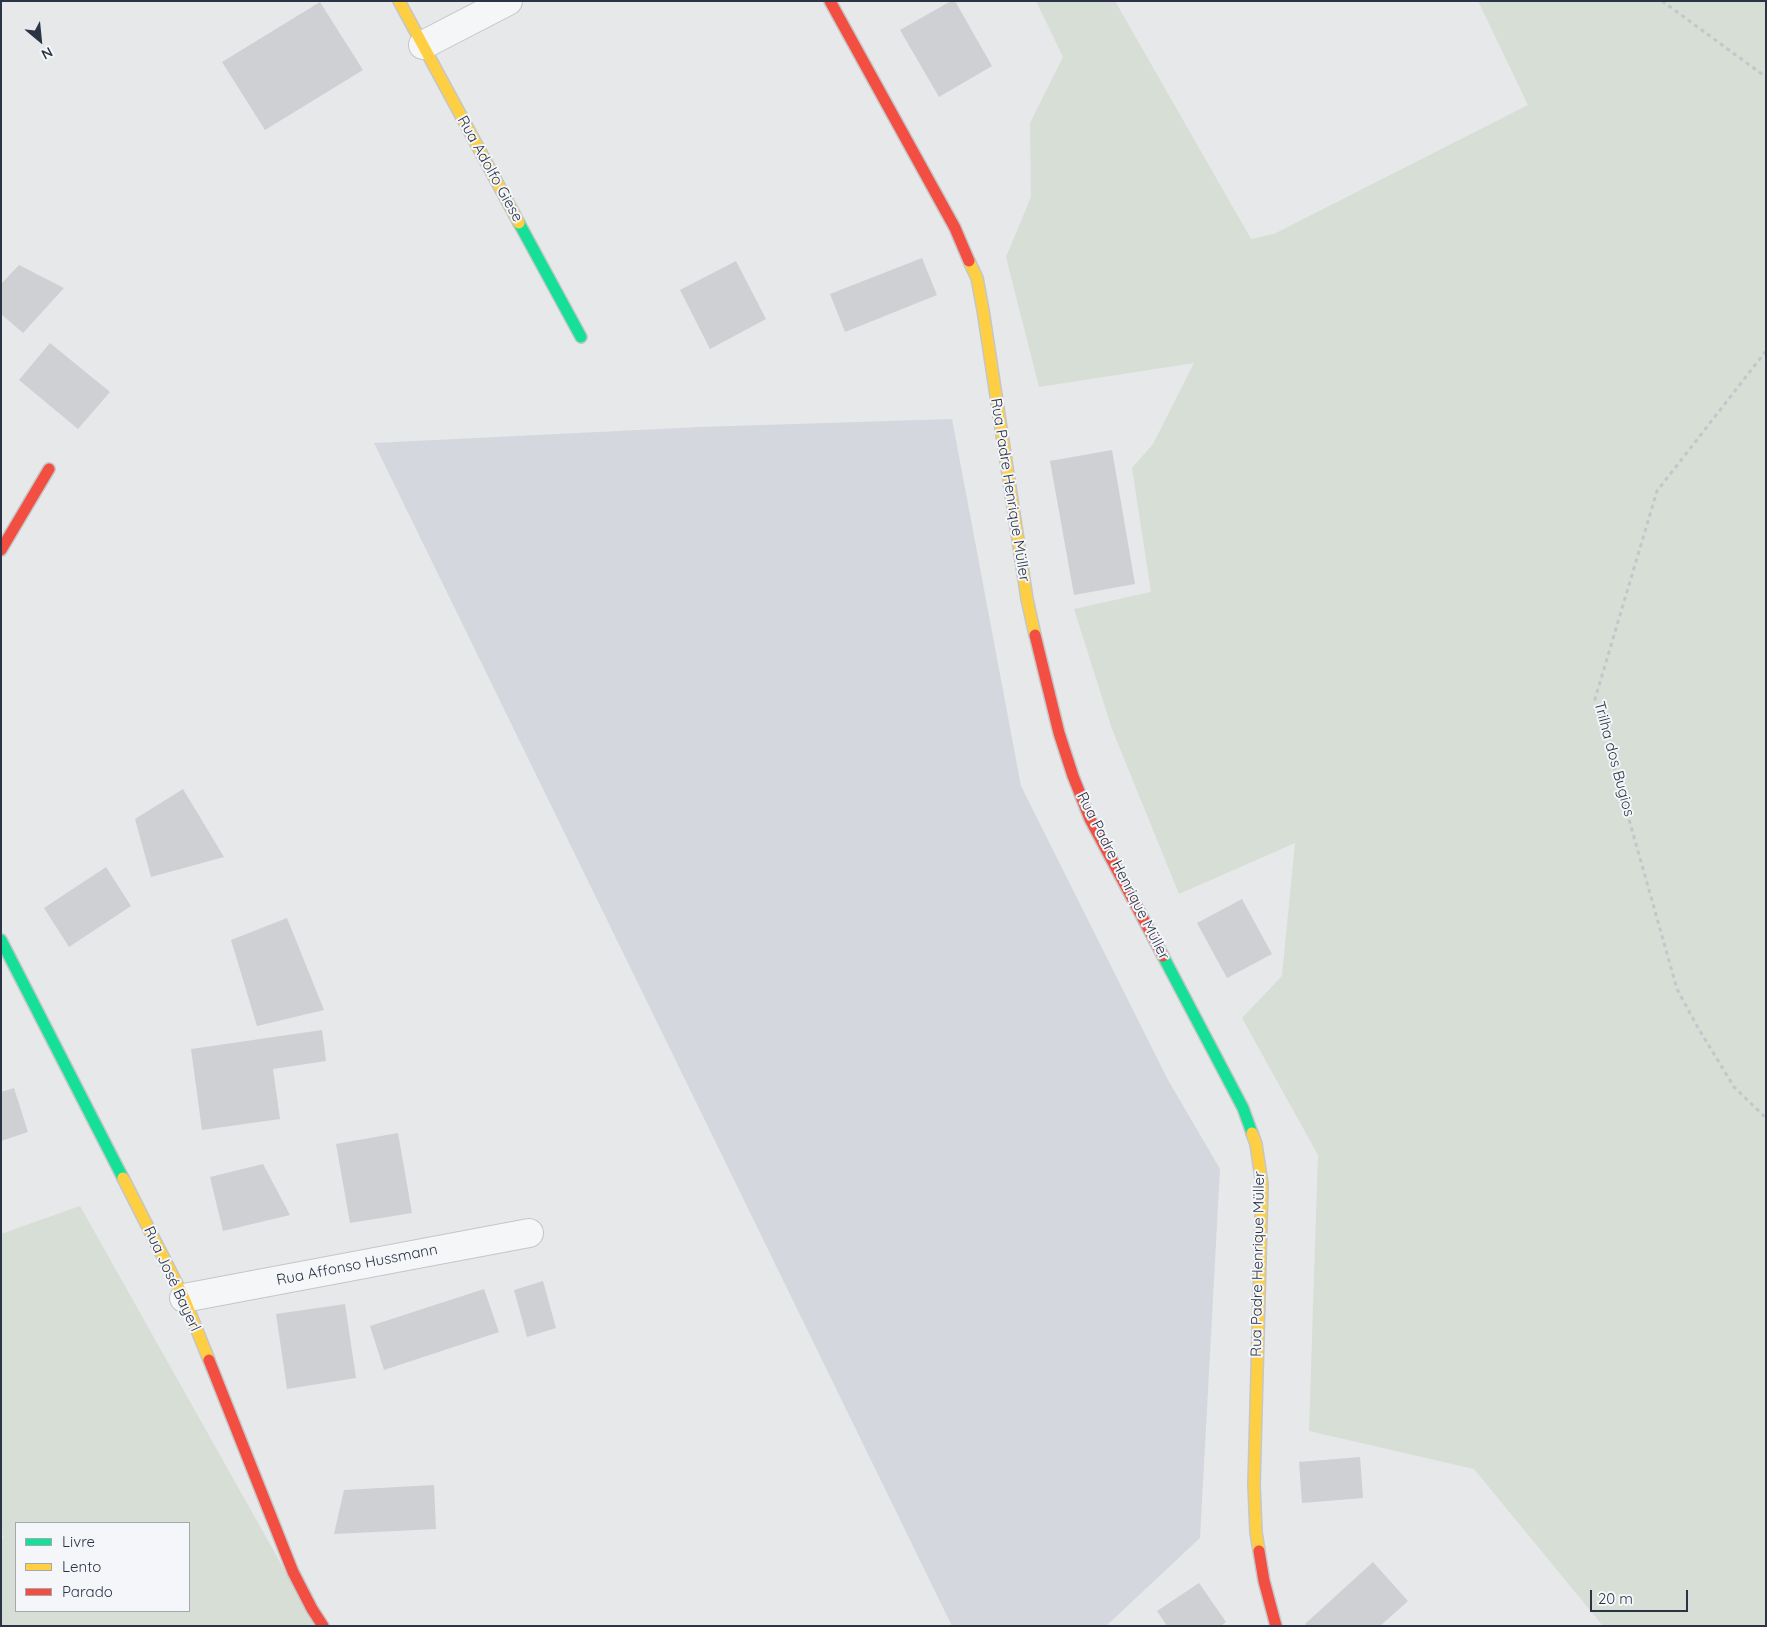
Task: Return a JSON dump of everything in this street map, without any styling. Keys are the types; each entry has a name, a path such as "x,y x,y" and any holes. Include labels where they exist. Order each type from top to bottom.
{"street":[{"name":"Rua Adolfo Giese","path":"399,1 581,336"},
{"path":"423,45 508,1"},
{"name":"Rua Padre Henrique Müller","path":"830,1 955,228 977,278 1027,598 1040,662 1073,776 1090,819 1243,1108 1256,1144 1262,1184 1256,1532 1276,1626"},
{"path":"1,550 49,469"},
{"name":"Rua José Bayerl","path":"1,940 184,1298 293,1572 323,1626"},
{"name":"Rua Affonso Hussmann","path":"184,1298 529,1232"}],"path":[{"path":"1662,1 1766,77"},
{"name":"Trilha dos Bugios","path":"1766,351 1657,491 1595,699 1677,989 1734,1087 1766,1118"}],"shaded area":[{"path":"1036,1 1115,1 1251,239 1274,234 1528,105 1478,1 1766,1 1766,1626 1603,1626 1474,1469 1309,1431 1318,1155 1242,1018 1282,976 1295,843 1179,894 1112,729 1074,609 1151,592 1132,468 1153,444 1194,363 1039,387 1006,257 1031,197 1030,123 1063,57"},
{"path":"952,419 1021,786 1168,1080 1220,1169 1200,1538 1106,1626 952,1626 374,443 700,427"},
{"path":"80,1206 316,1626 1,1626 1,1539 4,1538 1,1532 1,1234"}],"building":[{"path":"951,1 955,1 992,66 939,97 900,30"},
{"path":"320,2 363,70 265,130 222,62"},
{"path":"922,258 937,295 845,332 830,294"},
{"path":"736,261 766,319 710,349 680,290"},
{"path":"19,265 64,288 23,333 1,314 1,284"},
{"path":"50,343 110,392 78,429 19,380"},
{"path":"1112,450 1135,584 1074,595 1050,461"},
{"path":"183,789 224,857 151,877 135,819"},
{"path":"106,867 131,906 69,947 44,908"},
{"path":"1242,899 1272,954 1227,978 1197,923"},
{"path":"287,918 324,1010 257,1026 231,940"},
{"path":"322,1030 326,1061 273,1069 280,1119 202,1130 191,1049"},
{"path":"14,1088 28,1132 1,1141 1,1092"},
{"path":"398,1133 412,1213 350,1223 336,1144"},
{"path":"263,1164 290,1215 223,1231 210,1177"},
{"path":"543,1281 556,1328 527,1337 514,1290"},
{"path":"484,1289 499,1332 384,1370 370,1326"},
{"path":"345,1304 356,1378 287,1389 276,1314"},
{"path":"1360,1457 1363,1498 1302,1503 1299,1462"},
{"path":"434,1485 436,1529 334,1534 344,1490"},
{"path":"1373,1562 1408,1601 1380,1626 1307,1626 1305,1624"},
{"path":"1199,1583 1226,1622 1221,1626 1167,1626 1157,1611"}],"traffic: fast":[{"path":"519,223 581,337"},
{"path":"1,940 123,1178"},
{"path":"1163,956 1243,1108 1252,1133"}],"traffic: slow":[{"path":"399,1 519,223"},
{"path":"969,261 977,278 983,310 1027,599 1035,635"},
{"path":"1252,1133 1256,1144 1262,1184 1254,1485 1256,1532 1259,1551"},
{"path":"123,1178 184,1298 209,1360"}],"traffic: jam":[{"path":"830,1 955,228 969,261"},
{"path":"1,550 49,469"},
{"path":"1035,635 1059,733 1090,819 1163,956"},
{"path":"209,1360 293,1572 323,1626"},
{"path":"1259,1551 1264,1581 1276,1626"}]}
